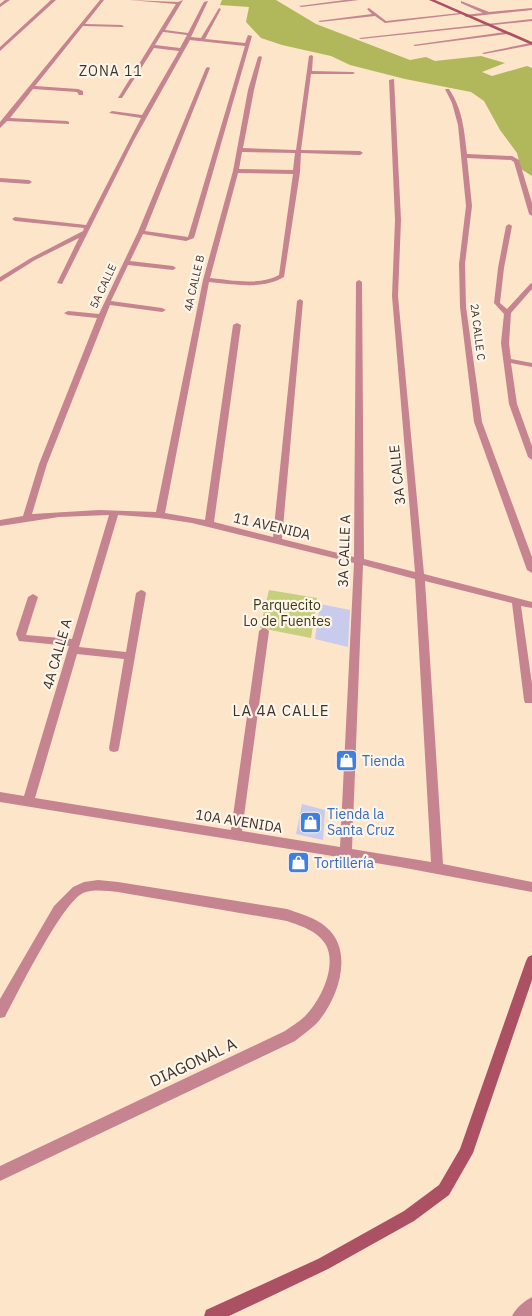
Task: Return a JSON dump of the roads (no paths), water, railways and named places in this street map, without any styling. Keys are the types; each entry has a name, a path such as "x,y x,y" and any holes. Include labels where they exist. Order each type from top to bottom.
{"street":[{"path":"0,6 8,0"},
{"path":"0,50 54,0"},
{"path":"0,126 102,0"},
{"path":"120,97 164,31 180,2 131,0"},
{"path":"301,6 357,0"},
{"path":"431,0 531,43"},
{"path":"60,283 142,117 182,50 206,2"},
{"path":"462,2 488,14"},
{"path":"204,39 219,9"},
{"path":"369,9 385,22 460,14"},
{"path":"466,16 532,9"},
{"path":"320,21 376,15"},
{"path":"361,38 532,20"},
{"path":"83,25 122,26"},
{"path":"164,31 248,45"},
{"path":"414,45 505,33"},
{"path":"141,232 186,240 191,238 250,36"},
{"path":"484,53 531,43"},
{"path":"153,46 182,50"},
{"path":"206,280 268,283 278,280 282,276 311,56"},
{"name":"4A CALLE B","path":"160,516 206,280 236,171 251,90 260,57"},
{"name":"5A CALLE","path":"27,517 43,464 101,316 141,232 208,68"},
{"path":"308,72 353,73"},
{"name":"3A CALLE","path":"392,80 398,220 396,257 397,316 420,577 437,867"},
{"path":"32,87 78,91 82,92 81,94"},
{"name":"2A CALLE C","path":"447,90 455,104 461,125 469,206 462,264 463,307 478,422 532,570"},
{"path":"112,113 142,117"},
{"path":"6,119 67,123"},
{"path":"241,150 360,153"},
{"path":"464,156 512,158 517,161 532,214"},
{"path":"236,171 297,172"},
{"path":"0,180 29,182"},
{"path":"15,219 87,230"},
{"path":"508,313 498,303 500,268 509,226"},
{"path":"0,280 33,259 87,230"},
{"path":"126,263 172,268"},
{"name":"3A CALLE A","path":"346,852 360,560 360,282"},
{"path":"532,286 518,299 508,313 505,343 515,413 532,457"},
{"path":"277,541 300,301"},
{"path":"107,303 162,310"},
{"path":"68,313 101,316"},
{"path":"209,525 237,325"},
{"path":"507,360 532,364"},
{"name":"11 AVENIDA","path":"0,523 27,517 114,513 160,516 209,525 360,560 532,605"},
{"name":"4A CALLE A","path":"28,802 114,513"},
{"path":"114,748 141,593"},
{"path":"33,597 21,634 22,638 130,656"},
{"path":"516,601 529,700"},
{"path":"236,836 264,631"},
{"name":"10A AVENIDA","path":"0,797 437,867 532,887"},
{"name":"DIAGONAL A","path":"0,1012 58,910 68,896 83,886 94,884 118,887 286,915 313,923 324,932 336,947 337,963 329,988 313,1018 290,1036 0,1174"},
{"path":"212,1316 324,1264 409,1216 444,1190 466,1154 532,961"},
{"path":"520,1316 532,1305"}],"place":[{"name":"Tienda","path":"346,761"},
{"name":"Tienda la Santa Cruz","path":"311,822"},
{"name":"Tortillería","path":"298,863"}],"district":[{"name":"ZONA 11","path":"111,71"},
{"name":"LA 4A CALLE","path":"281,710"}],"park label":[{"name":"Parquecito Lo de Fuentes","path":"287,614"}]}
